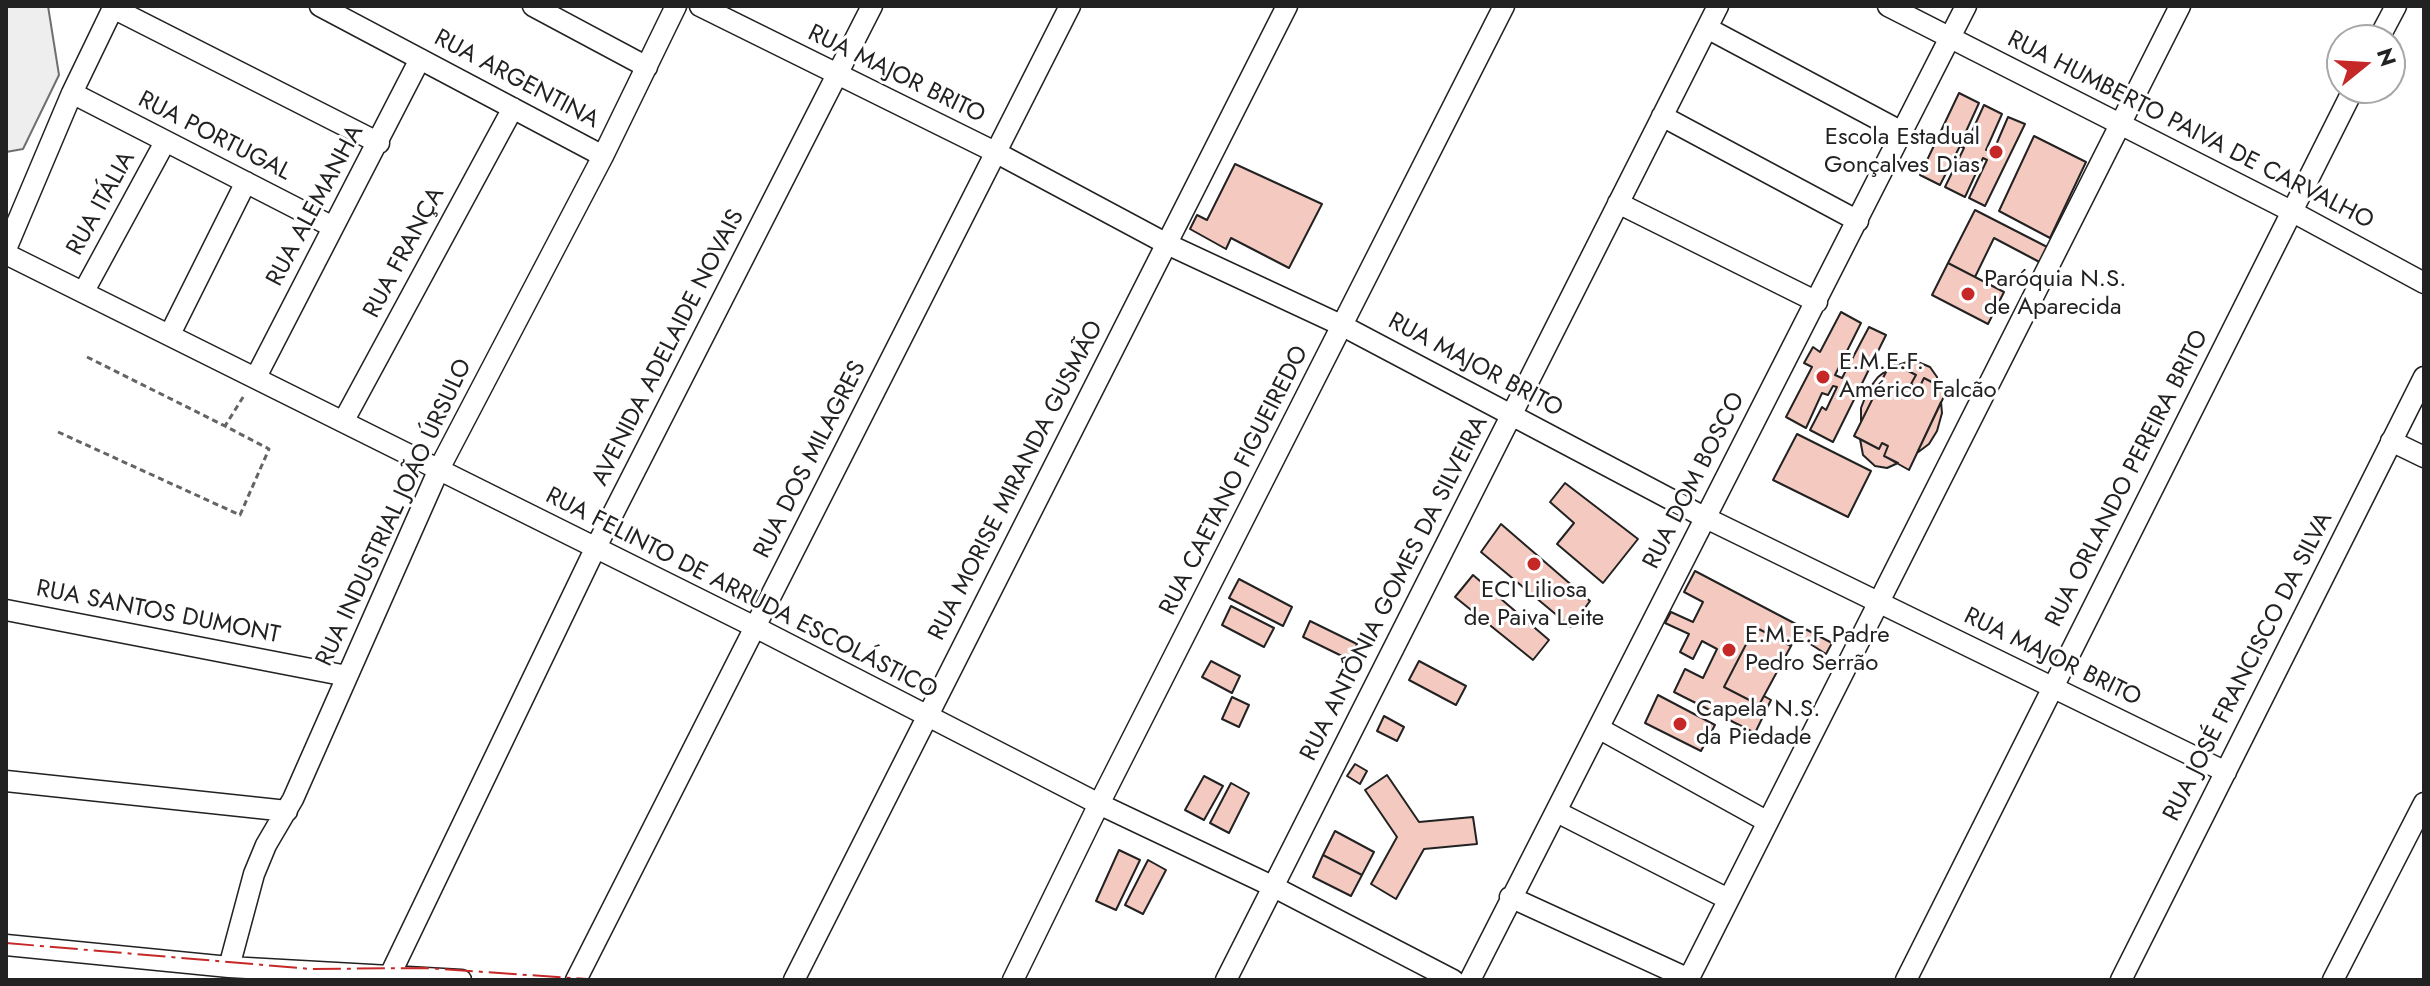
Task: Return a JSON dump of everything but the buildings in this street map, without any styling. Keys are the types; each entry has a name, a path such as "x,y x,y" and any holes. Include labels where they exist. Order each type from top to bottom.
{"street":[{"name":"RUA ARGENTINA","path":"320,6 603,156"},
{"path":"533,6 561,12 647,67"},
{"name":"RUA INDUSTRIAL JOÃO ÚRSULO","path":"229,967 254,874 266,845 287,811 439,469 603,156 676,6"},
{"name":"RUA MAJOR BRITO","path":"700,6 997,153 1167,244 1343,326 1706,518 2226,772"},
{"name":"AVENIDA ADELAIDE NOVAIS","path":"376,976 872,6"},
{"name":"RUA DOS MILAGRES","path":"576,980 1070,6"},
{"name":"RUA MORISE MIRANDA GUSMÃO","path":"794,980 1287,6"},
{"name":"RUA CAETANO FIGUEIREDO","path":"1013,980 1099,804 1504,6"},
{"name":"RUA ANTÔNIA GOMES DA SILVEIRA","path":"1226,980 1718,6"},
{"name":"RUA HUMBERTO PAIVA DE CARVALHO","path":"1888,6 2291,211 2424,283"},
{"name":"RUA DOM BOSCO","path":"1470,980 1966,6"},
{"path":"1510,897 1689,980 2180,6"},
{"path":"2386,24 2396,6"},
{"path":"6,251 72,93 114,7 379,143"},
{"path":"1707,28 1902,132"},
{"name":"RUA ALEMANHA","path":"256,377 420,59"},
{"name":"RUA PORTUGAL","path":"72,93 333,227"},
{"name":"RUA ORLANDO PEREIRA BRITO","path":"1906,980 2346,104"},
{"name":"RUA FRANÇA","path":"343,422 513,108"},
{"path":"1662,116 1858,221"},
{"name":"RUA ITÁLIA","path":"84,291 165,142"},
{"path":"170,334 246,182"},
{"path":"1618,203 1817,302"},
{"name":"RUA FELINTO DE ARRUDA ESCOLÁSTICO","path":"6,251 755,627 1099,804 1274,887 1453,980"},
{"name":"RUA JOSÉ FRANCISCO DA SILVA","path":"2121,980 2424,377"},
{"path":"2391,441 2424,457"},
{"name":"RUA SANTOS DUMONT","path":"6,610 347,676"},
{"path":"1600,729 1768,822"},
{"path":"6,781 287,811"},
{"path":"2333,980 2424,803"},
{"path":"1557,812 1728,899"},
{"path":"6,945 229,967 461,980"}],"path":[{"path":"58,432 240,515 269,449 87,357"},
{"path":"225,426 256,377"}],"shaded area":[{"path":"6,6 48,6 59,75 23,149 6,152"}],"power":[{"path":"6,943 311,969 426,968 601,980"}],"place":[{"name":"Escola Estadual Gonçalves Dias","path":"1996,152"},
{"name":"Paróquia N.S. de Aparecida","path":"1968,294"},
{"name":"E.M.E.F. Américo Falcão","path":"1823,377"},
{"name":"ECI Liliosa de Paiva Leite","path":"1534,564"},
{"name":"E.M.E.F Padre Pedro Serrão","path":"1729,650"},
{"name":"Capela N.S. da Piedade","path":"1680,724"}]}
